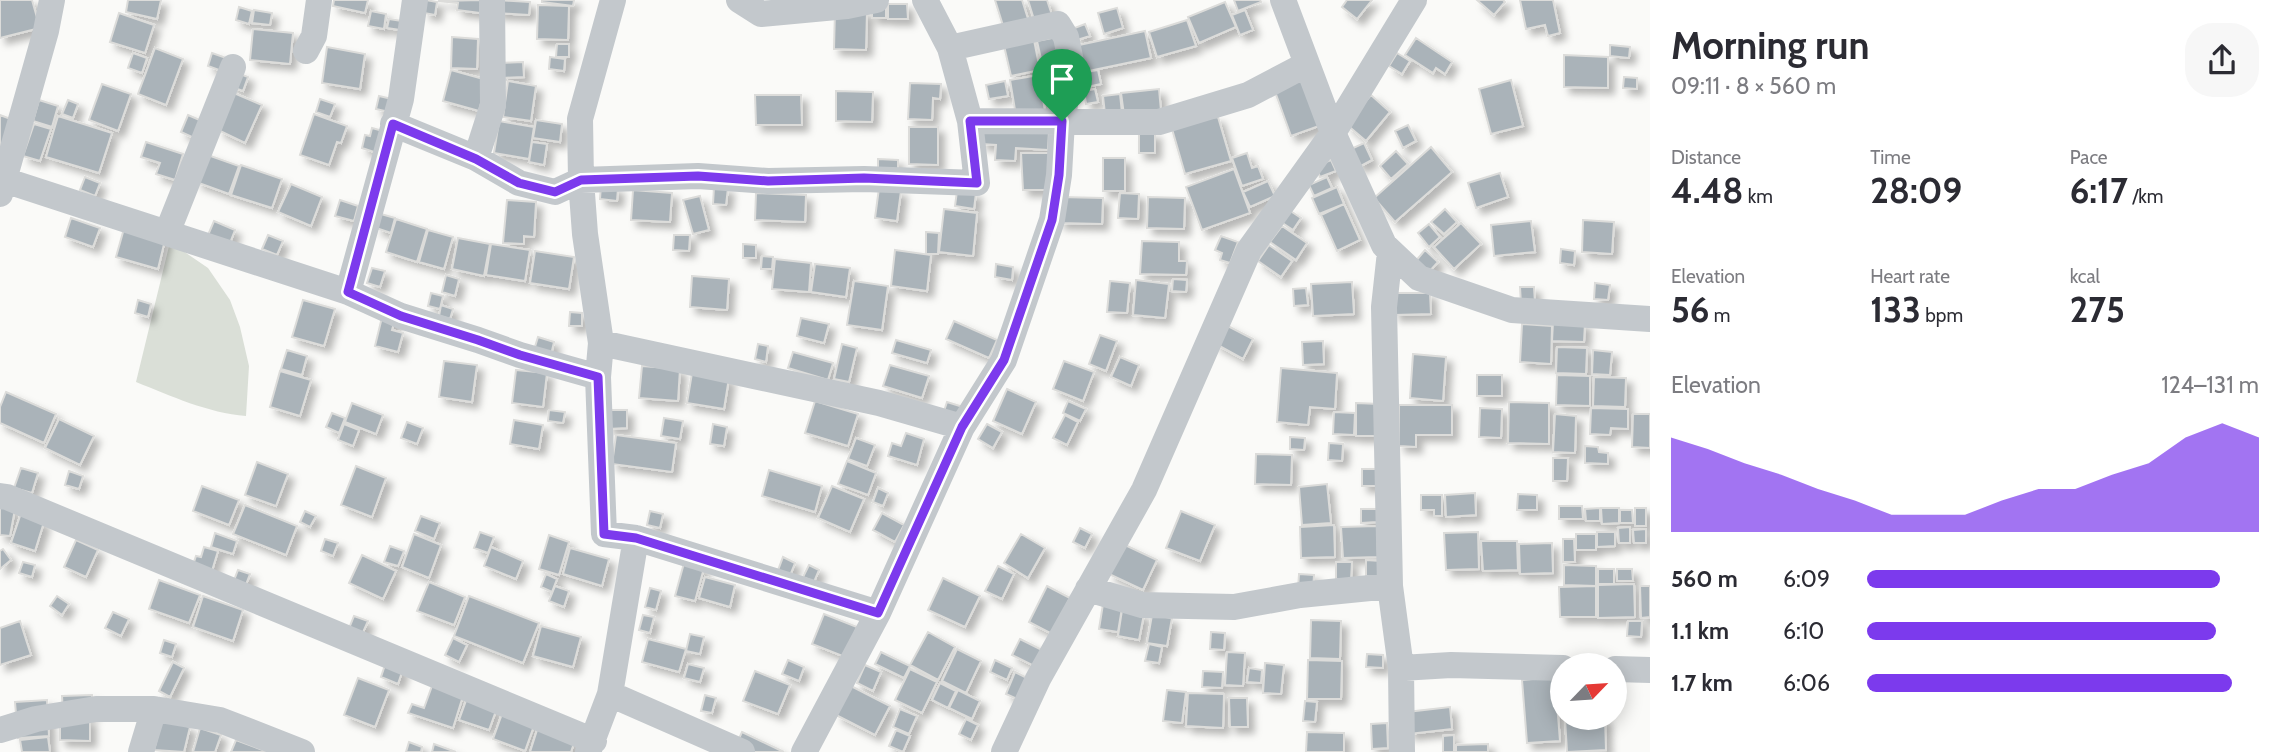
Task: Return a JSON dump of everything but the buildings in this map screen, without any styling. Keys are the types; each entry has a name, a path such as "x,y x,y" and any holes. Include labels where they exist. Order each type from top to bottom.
{"street":[{"path":"52,0 46,31 2,187 167,233 348,292 401,316 598,377"},
{"path":"306,51 314,36 319,0"},
{"path":"348,292 401,99 415,0"},
{"path":"476,159 493,105 492,0"},
{"path":"613,0 580,119 585,234 601,343 598,377 604,534 636,538 878,613"},
{"path":"739,0 761,14 847,6 876,0"},
{"path":"393,124 476,159 519,183 555,192 581,180 698,176 768,181 864,178 977,183 970,121 950,48 925,0"},
{"path":"1283,0 1333,133 1384,245 1390,252 1384,307 1390,586 1401,668 1402,752"},
{"path":"1004,752 1038,679 1144,490 1249,250 1333,133 1414,0"},
{"path":"804,752 878,613 962,427 1004,360 1052,220 1059,175 1062,121 1072,67 1066,37 1058,24 950,48"},
{"path":"970,121 1159,122 1248,95 1307,64"},
{"path":"167,233 233,67"},
{"path":"1384,245 1419,278 1512,310 1650,319"},
{"path":"601,343 879,403 962,427"},
{"path":"0,496 591,746 610,694 636,538"},
{"path":"1087,589 1142,605 1234,607 1300,595 1390,586"},
{"path":"1401,668 1451,665 1550,668"},
{"path":"1628,669 1650,670"},
{"path":"610,694 742,752"},
{"path":"0,730 36,719 96,709 154,709 220,720 302,752"},
{"path":"141,752 154,709"}],"shaded area":[{"path":"170,242 208,268 230,300 240,327 249,366 246,416 204,408 136,382"}],"route":[{"path":"970,121 1062,121 1059,175 1052,220 1004,360 962,427 878,613 636,538 604,534 598,377 401,316 348,292 393,124 476,159 519,183 555,192 581,180 698,176 768,181 864,178 977,183 970,121"}]}
